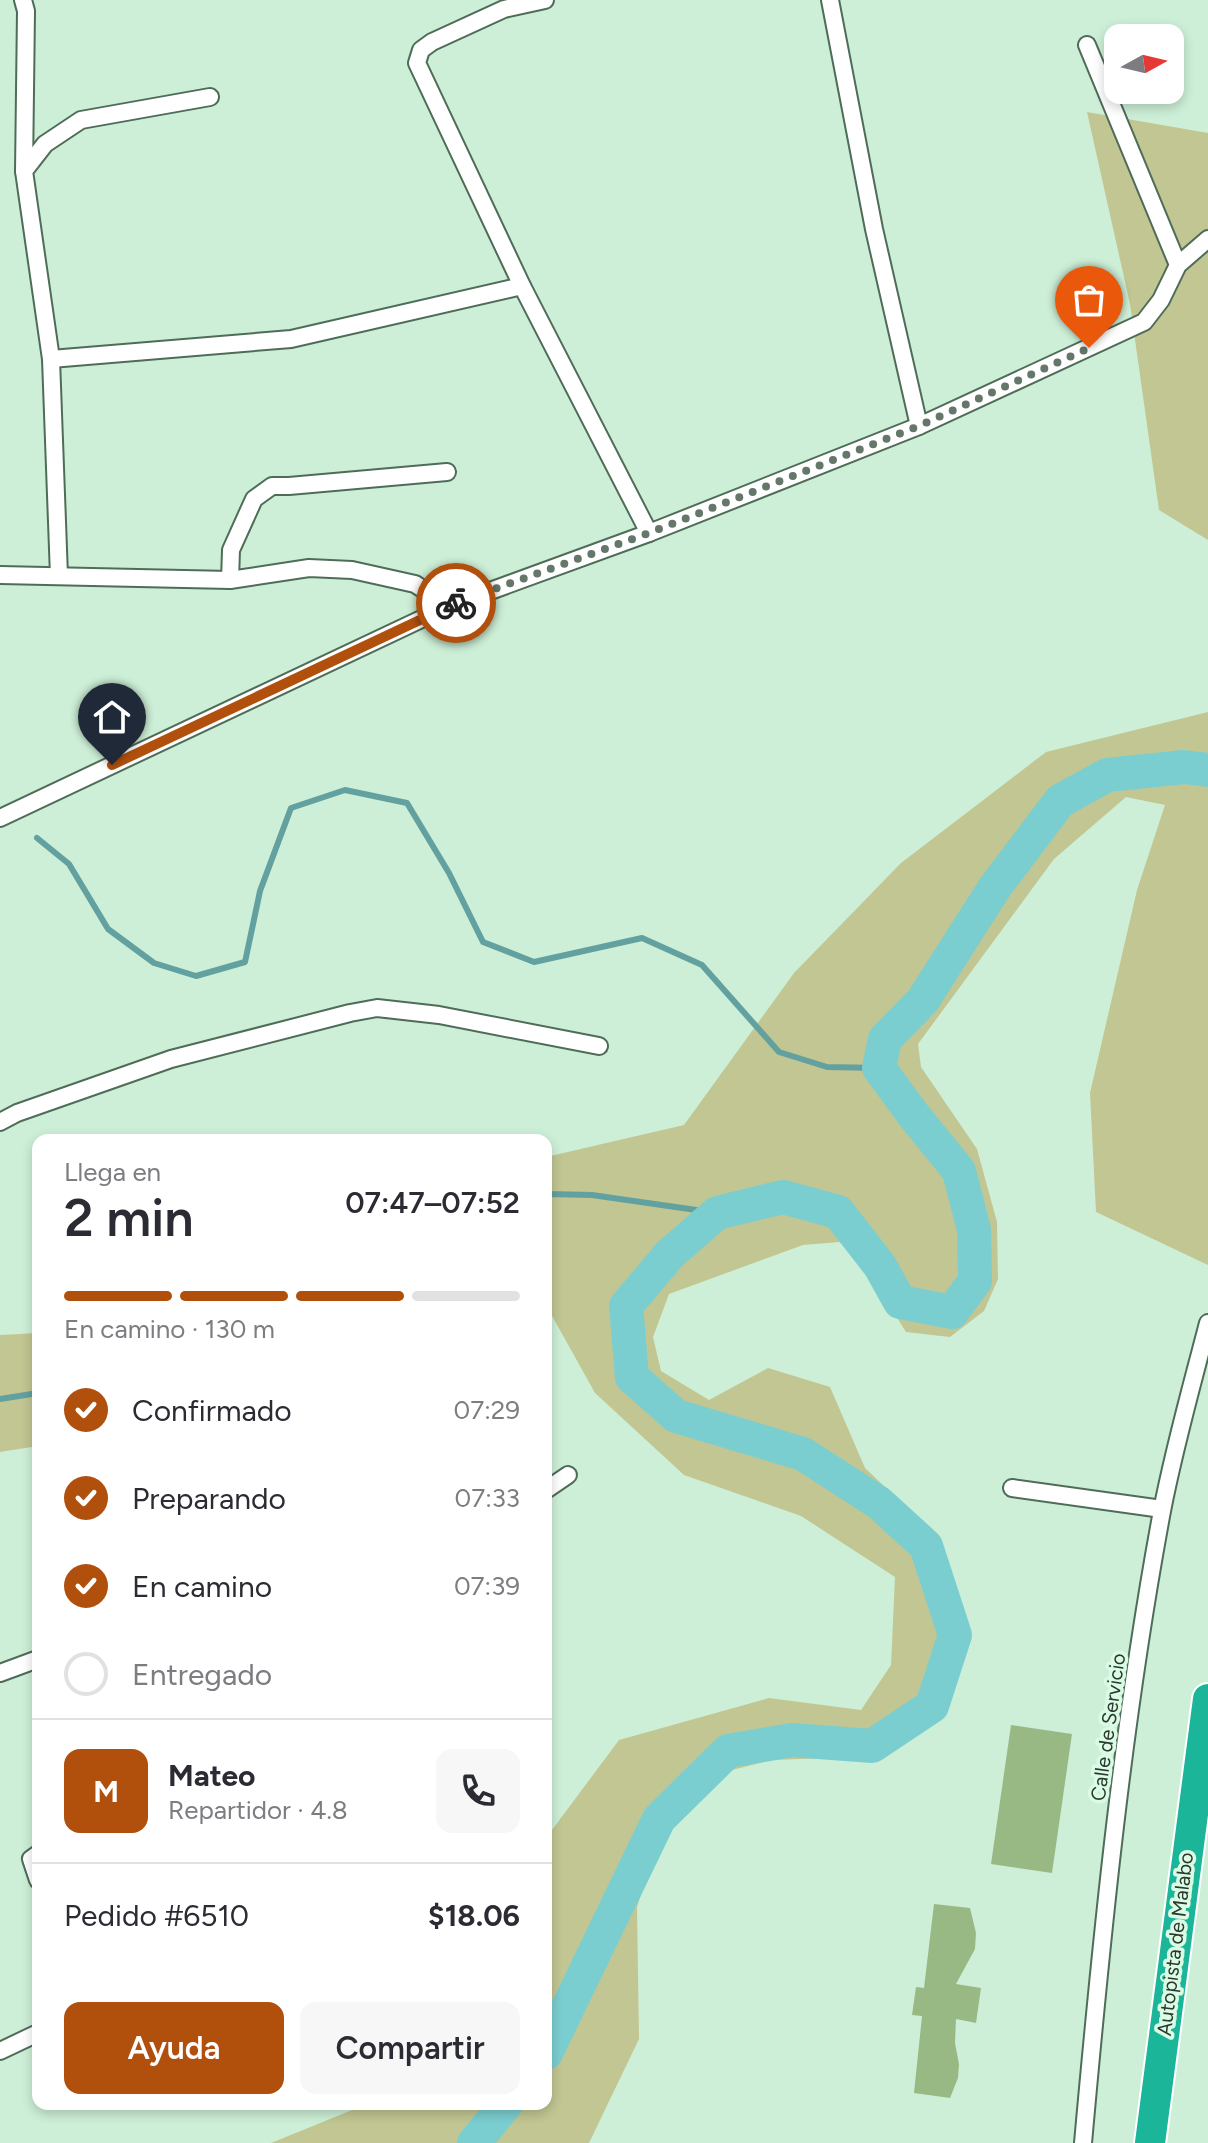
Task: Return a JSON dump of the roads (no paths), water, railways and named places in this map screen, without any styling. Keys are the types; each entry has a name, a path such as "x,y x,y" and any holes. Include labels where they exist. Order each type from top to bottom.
{"highway":[{"name":"Autopista de Malabo","path":"1150,2143 1208,1699"}],"street":[{"path":"23,0 26,11 24,171 51,359 59,576"},
{"path":"545,0 504,9 432,42 421,50 417,63 522,286 649,533"},
{"path":"830,0 874,229 919,426"},
{"path":"1087,45 1178,265"},
{"path":"24,171 45,144 81,120 210,97"},
{"path":"0,818 449,606 649,533 919,426 1144,322 1161,300 1178,265 1208,239"},
{"path":"51,359 291,339 522,286"},
{"path":"230,580 231,550 254,499 272,486 447,472"},
{"path":"0,575 230,580 309,568 352,570 415,584 449,606"},
{"path":"0,1122 17,1113 171,1059 377,1008 439,1015 599,1046"},
{"name":"Calle de Servicio","path":"1083,2143 1114,1827 1140,1644 1162,1509 1208,1323"},
{"path":"552,1486 568,1475"},
{"path":"1012,1488 1162,1509"},
{"path":"0,1673 32,1661"},
{"path":"0,2051 32,2036"}],"waterway":[{"path":"552,2041 659,1819 728,1751 792,1740 872,1746 932,1706 955,1635 926,1546 879,1503 803,1454 676,1416 632,1377 626,1306 670,1254 717,1213 783,1197 838,1212 880,1266 900,1302 952,1312 975,1281 974,1230 959,1171 879,1068 885,1039 923,1000 995,887 1060,801 1107,775 1184,767 1208,770"},
{"path":"37,838 69,864 108,929 154,963 196,976 245,962 260,891 291,808 345,790 407,803 449,873 483,942 534,962 642,938 702,965 779,1052 827,1067 879,1068"},
{"path":"552,1194 592,1195 717,1213"},
{"path":"0,1399 32,1394"},
{"path":"474,2143 501,2110"}]}
